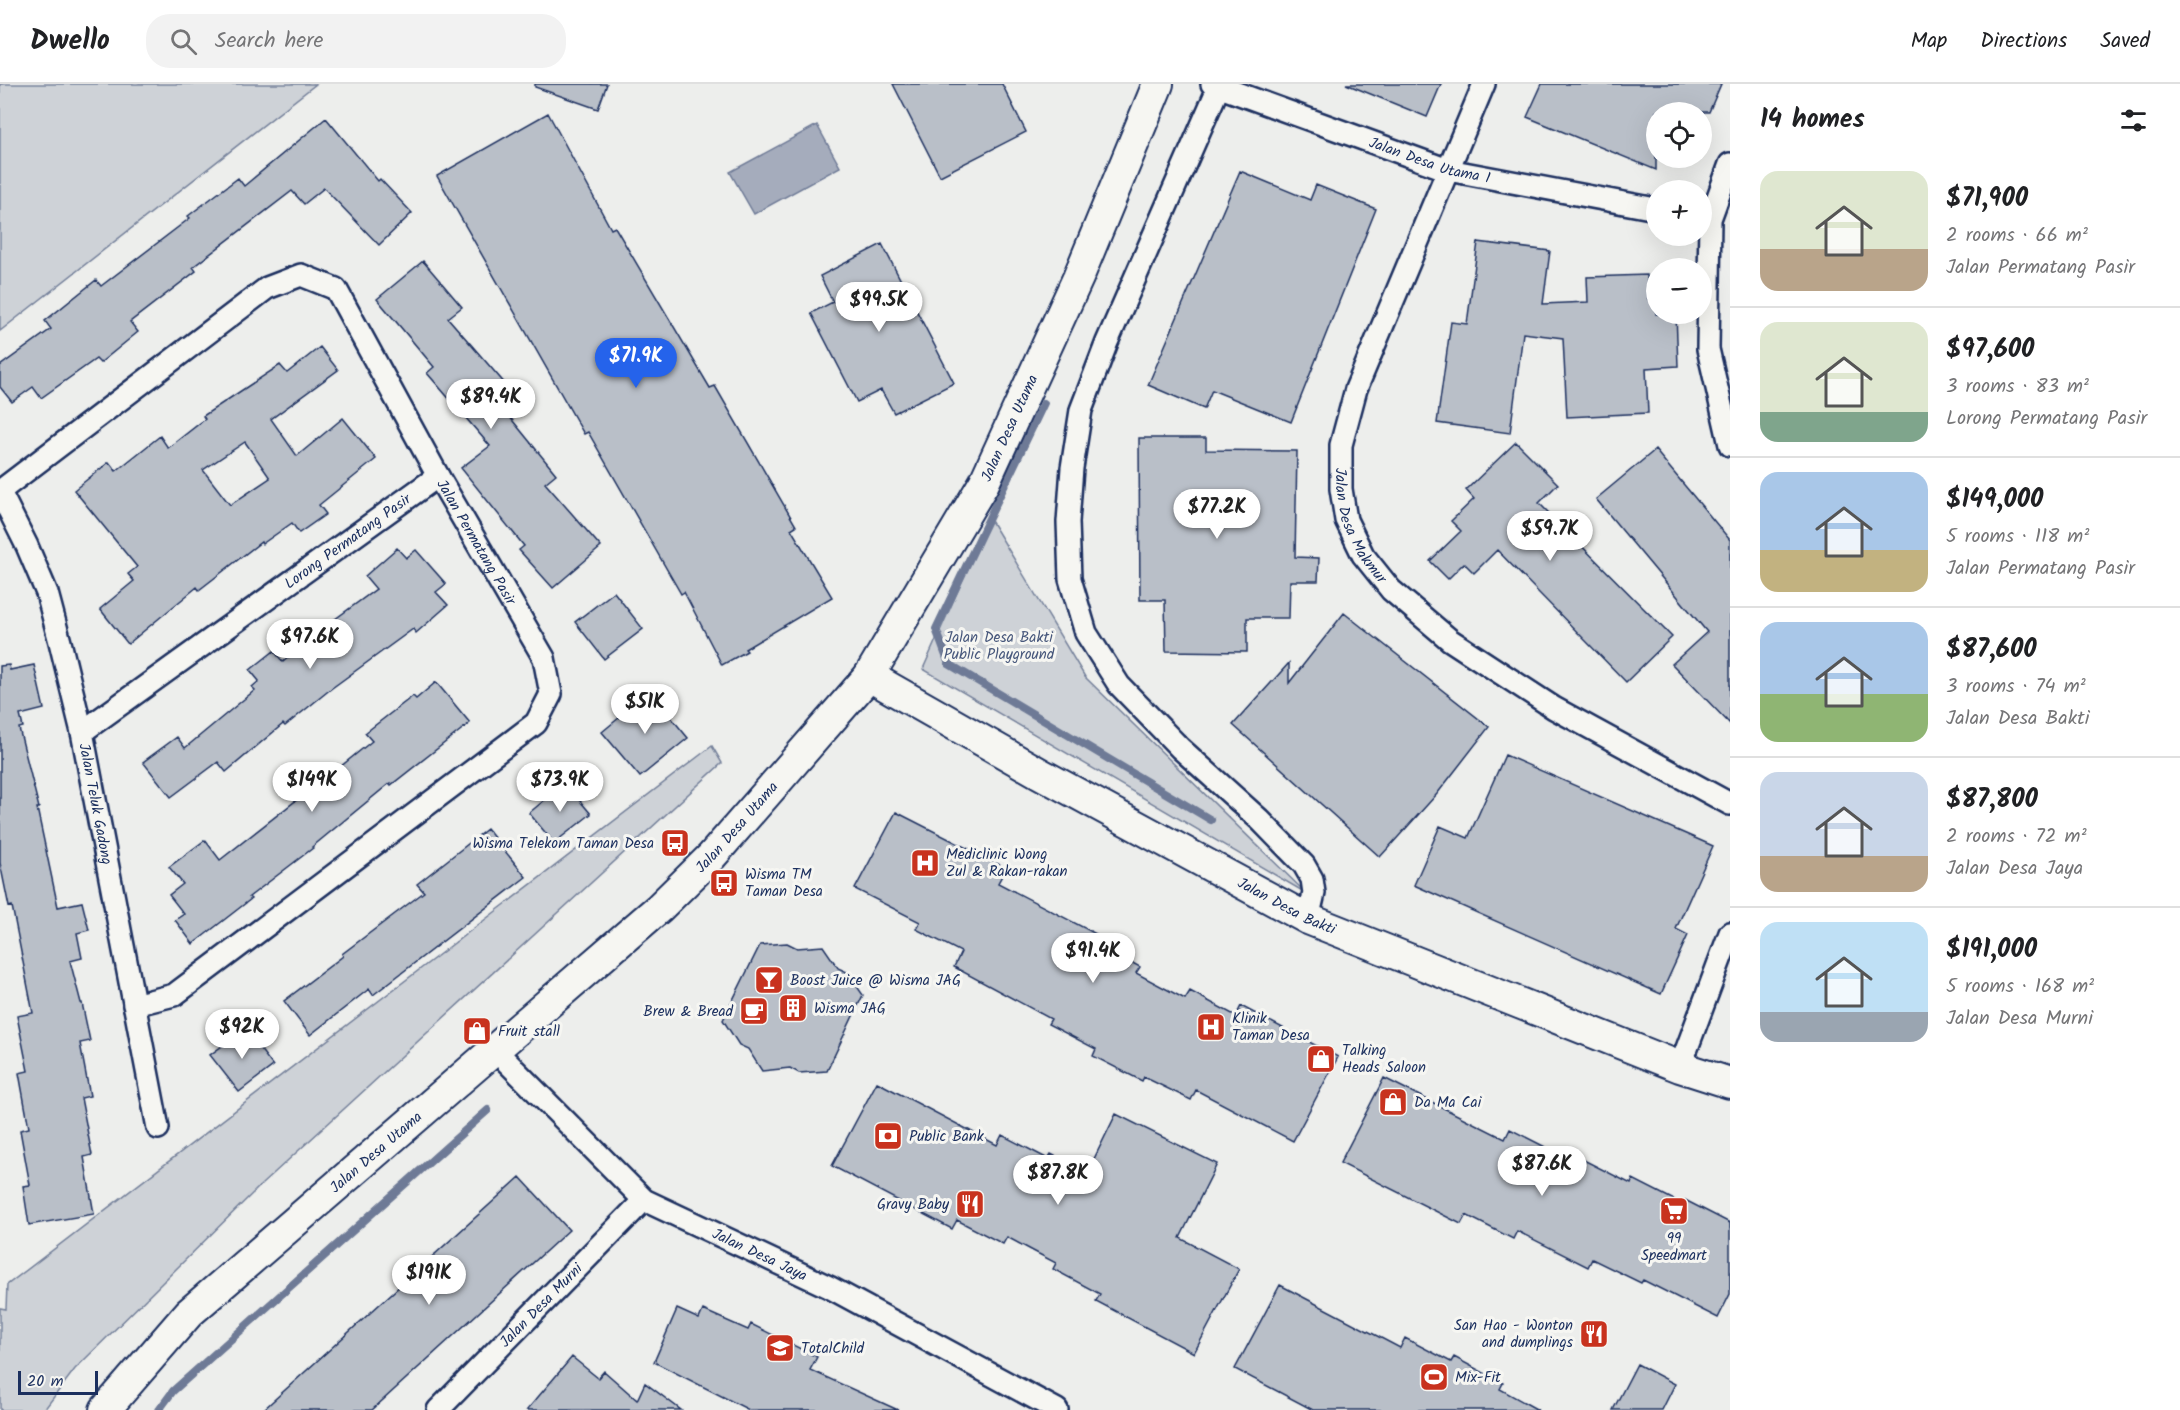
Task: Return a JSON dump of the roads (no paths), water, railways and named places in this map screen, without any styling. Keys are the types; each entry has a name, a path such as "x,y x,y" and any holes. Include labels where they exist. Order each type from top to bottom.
{"street":[{"name":"Jalan Desa Utama","path":"105,1410 189,1313 496,1051 659,908 711,857 869,676 984,483 1078,278 1158,84"},
{"name":"Jalan Desa Makmur","path":"1485,84 1356,389 1341,445 1341,489 1346,520 1363,555 1391,590 1450,640 1554,708 1730,804"},
{"name":"Jalan Desa Utama 1","path":"1217,85 1448,171 1646,207"},
{"path":"1217,85 1107,342 1081,410 1072,468 1068,522 1070,579 1086,633 1119,685 1180,748 1260,820 1304,865 1314,892 1308,919"},
{"path":"1712,203 1730,164"},
{"path":"1706,246 1708,349 1730,445"},
{"name":"Jalan Permatang Pasir","path":"0,491 267,288 301,275 336,289 438,476 544,658 551,694 536,723 174,995 134,1005"},
{"name":"Lorong Permatang Pasir","path":"82,732 438,476"},
{"name":"Jalan Teluk Gadong","path":"0,491 27,546 46,593 82,732 158,1128"},
{"name":"Jalan Desa Bakti","path":"869,676 1041,774 1308,919 1680,1067 1730,1083"},
{"path":"1680,1067 1730,933"},
{"name":"Jalan Desa Jaya","path":"496,1051 644,1200 829,1287 1058,1410"},
{"name":"Jalan Desa Murni","path":"438,1410 644,1200"}],"water":[{"path":"817,125 840,167 754,214 730,172"}],"waterway":[{"path":"1044,403 936,629 949,664 1211,820"},
{"path":"159,1410 173,1391 488,1110"}],"place":[{"name":"Wisma Telekom Taman Desa","path":"675,843"},
{"name":"Mediclinic Wong Zul & Rakan-rakan","path":"925,863"},
{"name":"Wisma TM Taman Desa","path":"724,883"},
{"name":"Boost Juice @ Wisma JAG","path":"769,980"},
{"name":"Wisma JAG","path":"793,1008"},
{"name":"Brew & Bread","path":"754,1011"},
{"name":"Klinik Taman Desa","path":"1211,1027"},
{"name":"Fruit stall","path":"477,1031"},
{"name":"Talking Heads Saloon","path":"1321,1059"},
{"name":"Da Ma Cai","path":"1393,1102"},
{"name":"Public Bank","path":"888,1136"},
{"name":"Gravy Baby","path":"970,1204"},
{"name":"99 Speedmart","path":"1674,1211"},
{"name":"San Hao - Wonton and dumplings","path":"1594,1334"},
{"name":"TotalChild","path":"780,1348"},
{"name":"Mix-Fit","path":"1434,1377"}],"park label":[{"name":"Jalan Desa Bakti Public Playground","path":"999,646"}]}
